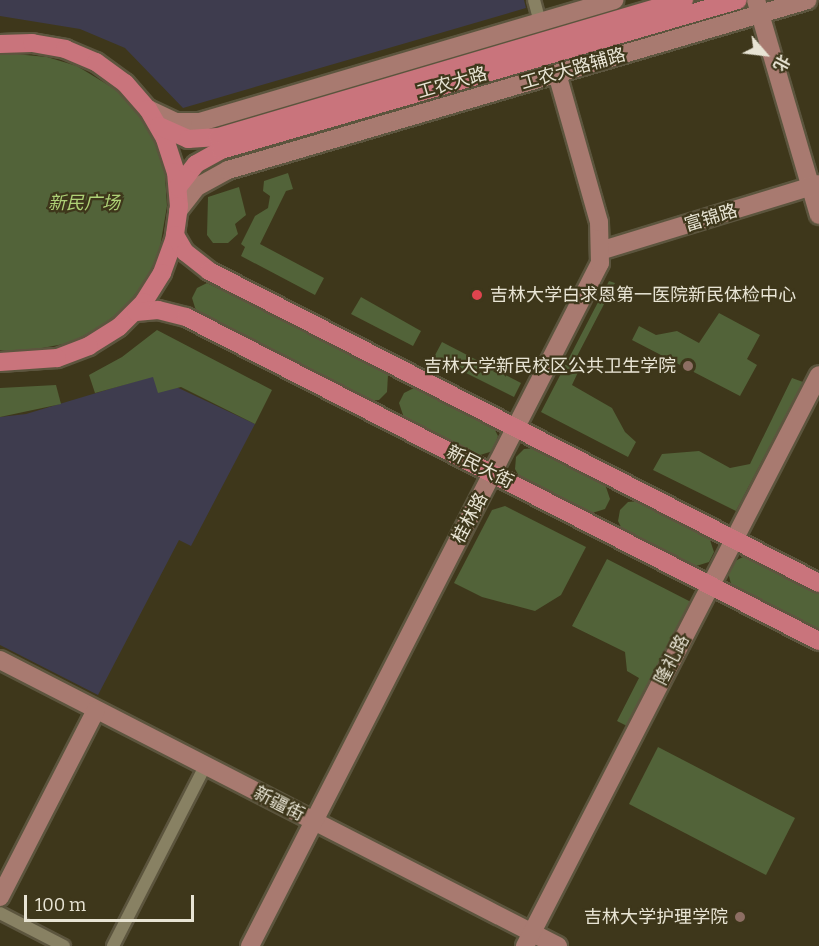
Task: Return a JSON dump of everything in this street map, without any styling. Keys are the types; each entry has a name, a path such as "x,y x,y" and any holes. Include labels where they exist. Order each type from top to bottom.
{"main road":[{"name":"工农大路","path":"159,126 188,139 218,137 684,0"},
{"name":"工农大路","path":"178,187 196,164 222,150 738,0"},
{"path":"0,362 39,362 73,353 105,338 136,312 162,273 175,235 178,211 178,187 171,155 159,126 148,109 125,83 82,55 49,45 2,43"},
{"path":"175,235 185,252 209,271 819,583"},
{"name":"新民大街","path":"136,312 159,310 186,317 819,641"}],"street":[{"path":"534,0 540,22"},
{"path":"148,109 176,122 200,122 614,0"},
{"name":"工农大路辅路","path":"178,211 197,187 228,170 557,74 758,7 808,0"},
{"path":"758,7 815,185 819,215"},
{"path":"557,74 603,250"},
{"name":"富锦路","path":"603,250 815,185"},
{"name":"桂林路","path":"250,946 593,280 603,250"},
{"name":"隆礼路","path":"528,939 819,375"},
{"name":"新疆街","path":"0,660 314,821 528,939 558,946"},
{"path":"0,897 96,710"},
{"path":"113,946 205,766"},
{"path":"0,913 64,946"}],"shaded area":[{"path":"0,0 524,0 526,8 183,108 125,48 80,29 0,16"},
{"path":"153,376 255,424 191,546 179,540 98,695 0,645 0,417 26,414"}],"green space":[{"name":"新民广场","path":"0,55 47,57 77,66 118,91 139,115 155,143 165,174 167,206 159,253 145,282 124,308 99,328 69,343 21,352 0,350"},
{"path":"288,173 293,189 286,191 260,244 324,278 315,295 241,256 245,247 241,244 255,216 268,208 270,196 263,191 264,181"},
{"path":"239,187 246,215 235,224 238,234 228,243 213,243 207,235 208,197"},
{"path":"609,281 615,283 573,364 580,368 572,385 612,408 625,432 636,442 628,457 541,412"},
{"path":"207,283 380,367 388,375 387,392 379,400 368,401 197,314 192,298 197,288"},
{"path":"361,297 421,331 413,346 351,314"},
{"path":"719,313 760,335 747,359 757,365 740,396 632,340 639,326 656,335 677,331 699,343"},
{"path":"157,330 272,390 255,424 181,387 158,393 153,377 95,393 89,375 122,357"},
{"path":"442,342 521,383 514,397 434,357"},
{"path":"792,378 803,382 736,511 653,470 662,454 699,451 730,468 750,464"},
{"path":"56,385 61,404 0,417 0,388"},
{"path":"414,388 493,426 498,436 493,451 477,456 404,418 399,403 404,393"},
{"path":"535,448 605,484 610,499 605,509 589,514 520,478 515,469 516,457 524,449"},
{"path":"639,501 709,537 714,552 709,562 693,567 623,531 618,521 620,510 628,502"},
{"path":"505,506 586,547 561,595 535,611 482,597 454,583 492,510"},
{"path":"743,557 819,592 819,632 732,588 728,572 733,562"},
{"path":"607,559 691,602 691,606 627,726 617,721 639,678 627,671 625,652 572,626"},
{"path":"658,747 795,818 766,875 629,804"}],"place":[{"name":"吉林大学白求恩第一医院新民体检中心","path":"477,295"},
{"name":"吉林大学新民校区公共卫生学院","path":"688,366"},
{"name":"吉林大学护理学院","path":"740,917"}]}
